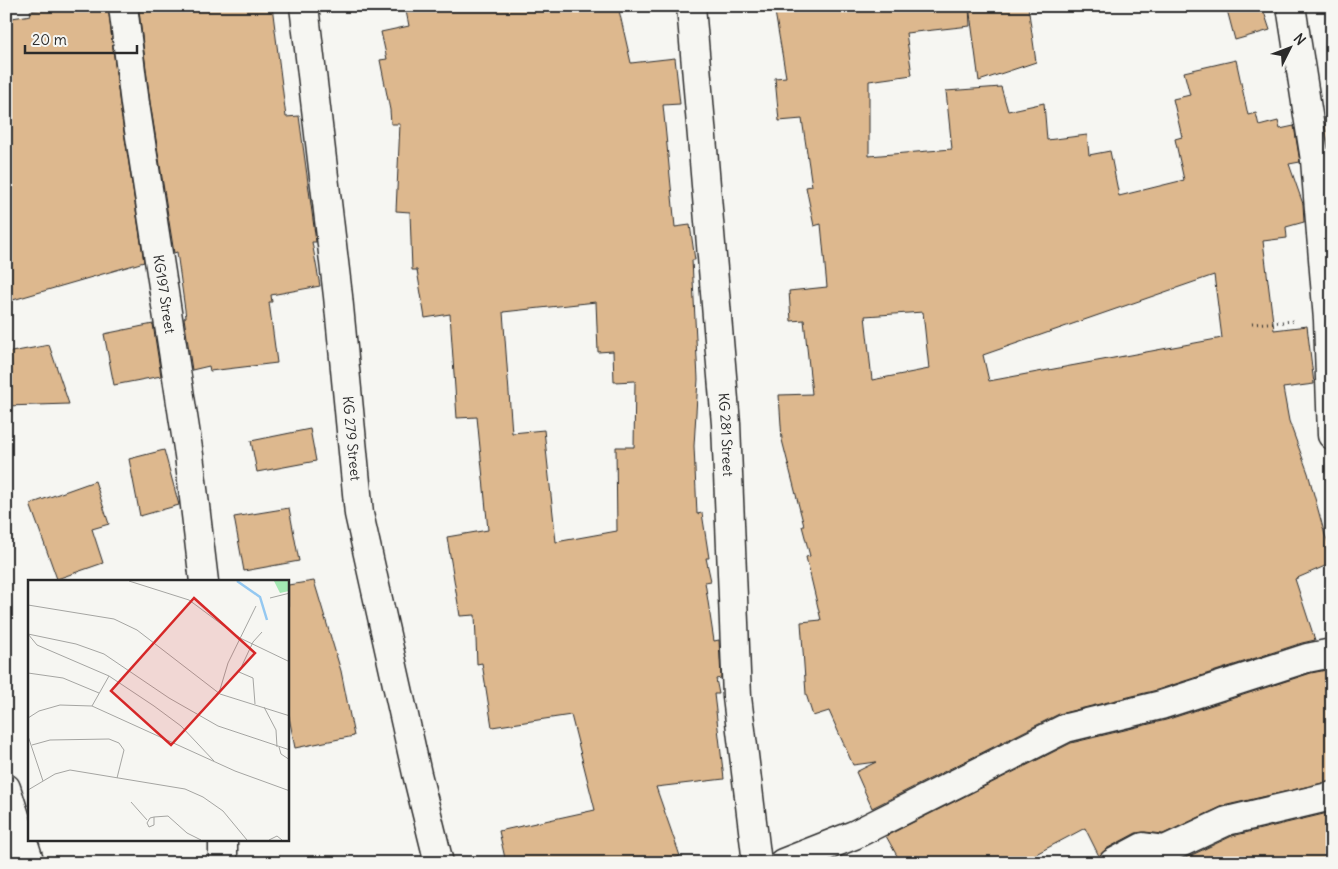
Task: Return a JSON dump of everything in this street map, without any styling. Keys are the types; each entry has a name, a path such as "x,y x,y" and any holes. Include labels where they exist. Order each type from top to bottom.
{"street":[{"name":"KG197 Street","path":"123,6 135,104 188,445 204,580"},
{"name":"KG 279 Street","path":"304,6 338,296 360,514 417,774 439,863"},
{"name":"KG 281 Street","path":"691,6 726,424 737,697 757,863"},
{"path":"1292,6 1315,160 1328,320 1332,435"},
{"path":"783,863 854,835 1066,728 1161,705 1256,676 1307,658 1332,653"},
{"path":"6,788 30,863"},
{"path":"1113,863 1143,847 1165,850 1227,821 1332,796"},
{"path":"223,842 223,863"}],"building":[{"path":"66,6 108,6 120,106 144,262 6,302 6,19 31,15 30,11"},
{"path":"179,6 272,6 286,117 299,116 316,242 312,242 320,286 271,295 272,302 269,302 277,363 210,371 209,366 192,370 177,252 174,253 150,102 139,11"},
{"path":"405,6 618,6 631,63 675,58 680,104 663,105 675,227 690,225 695,260 692,260 698,379 694,446 697,514 702,513 709,558 706,558 711,581 705,582 714,641 719,640 721,678 716,679 719,694 714,694 724,779 656,787 680,856 660,863 506,863 499,831 595,810 571,715 492,727 482,663 477,664 475,615 460,616 447,537 488,530 477,417 457,418 450,314 425,318 417,270 412,270 410,212 396,211 400,124 391,124 380,60 387,59 381,32 409,26","holes":["596,302 598,352 613,351 614,382 635,381 634,447 616,447 617,531 556,542 544,430 512,433 503,312"]},
{"path":"774,6 969,6 970,26 906,33 912,75 869,81 869,156 952,149 946,91 1001,87 1008,111 1044,103 1047,140 1087,135 1089,155 1110,151 1119,196 1184,180 1175,139 1182,137 1173,99 1190,95 1184,72 1236,60 1248,115 1256,113 1259,126 1278,121 1280,129 1294,126 1300,162 1289,164 1303,204 1304,222 1286,227 1287,238 1263,241 1274,330 1307,326 1314,384 1283,388 1289,421 1308,473 1325,535 1332,550 1332,563 1295,579 1315,640 1157,690 1059,714 872,808 856,772 876,762 853,765 829,711 813,716 806,694 801,622 821,620 806,557 810,556 802,526 804,526 782,440 779,395 812,394 804,320 791,321 789,291 827,287 821,224 814,226 806,187 812,186 802,119 779,121 775,78 786,77","holes":["1214,275 1222,338 989,381 983,355","923,312 929,369 872,380 865,316"]},
{"path":"969,6 1028,6 1036,62 979,81"},
{"path":"1226,6 1262,6 1270,30 1235,40"},
{"path":"1332,118 1332,155 1330,155 1324,119"},
{"path":"153,324 161,376 114,385 104,334"},
{"path":"49,345 69,404 6,406 6,353"},
{"path":"310,429 316,461 257,472 251,441"},
{"path":"164,450 179,505 140,516 129,459"},
{"path":"95,481 109,524 92,529 103,563 57,579 30,504"},
{"path":"289,508 299,561 244,571 234,517"},
{"path":"314,581 341,671 354,736 295,748 289,717 289,585"},
{"path":"1332,669 1332,781 1223,806 1163,834 1136,833 1106,849 1099,856 1085,828 1019,863 901,863 886,836 1071,743 1166,720 1311,673"},
{"path":"1332,812 1332,863 1175,863 1232,836"}]}
